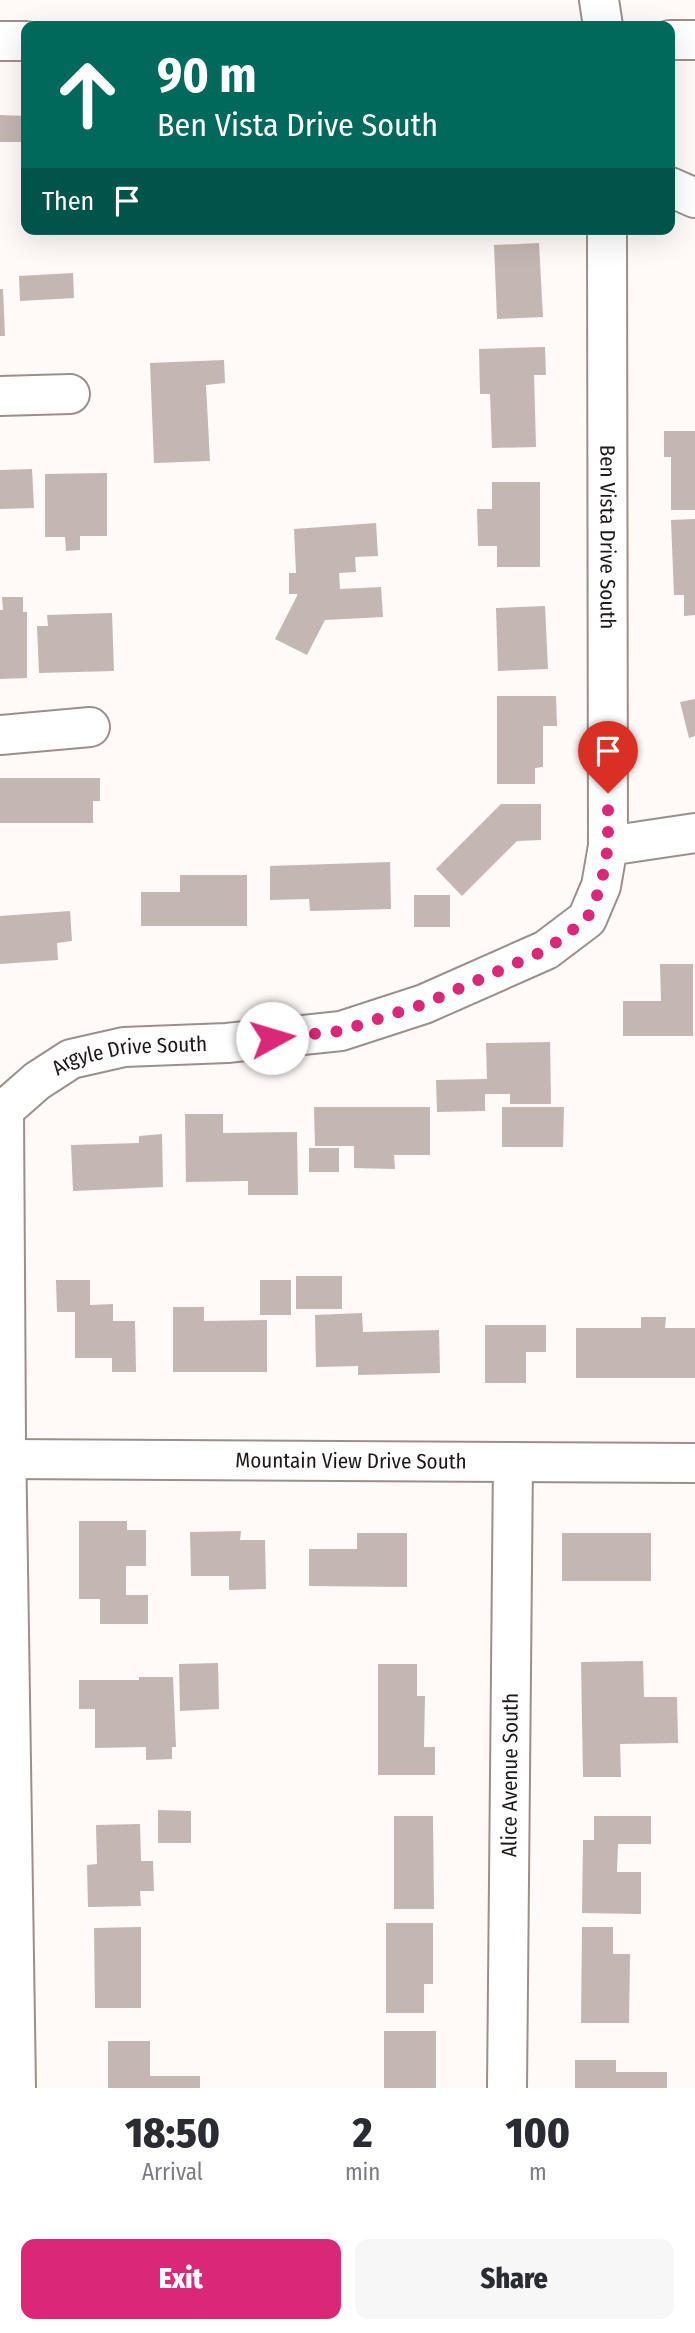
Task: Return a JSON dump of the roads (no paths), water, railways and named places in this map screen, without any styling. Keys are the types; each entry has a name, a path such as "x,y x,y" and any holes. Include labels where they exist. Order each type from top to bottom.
{"street":[{"path":"599,0 602,21"},
{"path":"675,40 695,40"},
{"path":"0,41 21,41"},
{"path":"675,189 695,198"},
{"name":"Ben Vista Drive South","path":"607,235 608,846"},
{"path":"0,396 69,394"},
{"path":"0,736 90,727"},
{"path":"608,846 695,833"},
{"name":"Argyle Drive South","path":"2,1110 71,1059 124,1047 226,1043 341,1031 424,1004 546,950 587,919 601,886 608,846"},
{"path":"2,1110 7,1911 16,2088"},
{"name":"Mountain View Drive South","path":"6,1459 695,1463"},
{"name":"Alice Avenue South","path":"507,2088 513,1462"}]}
